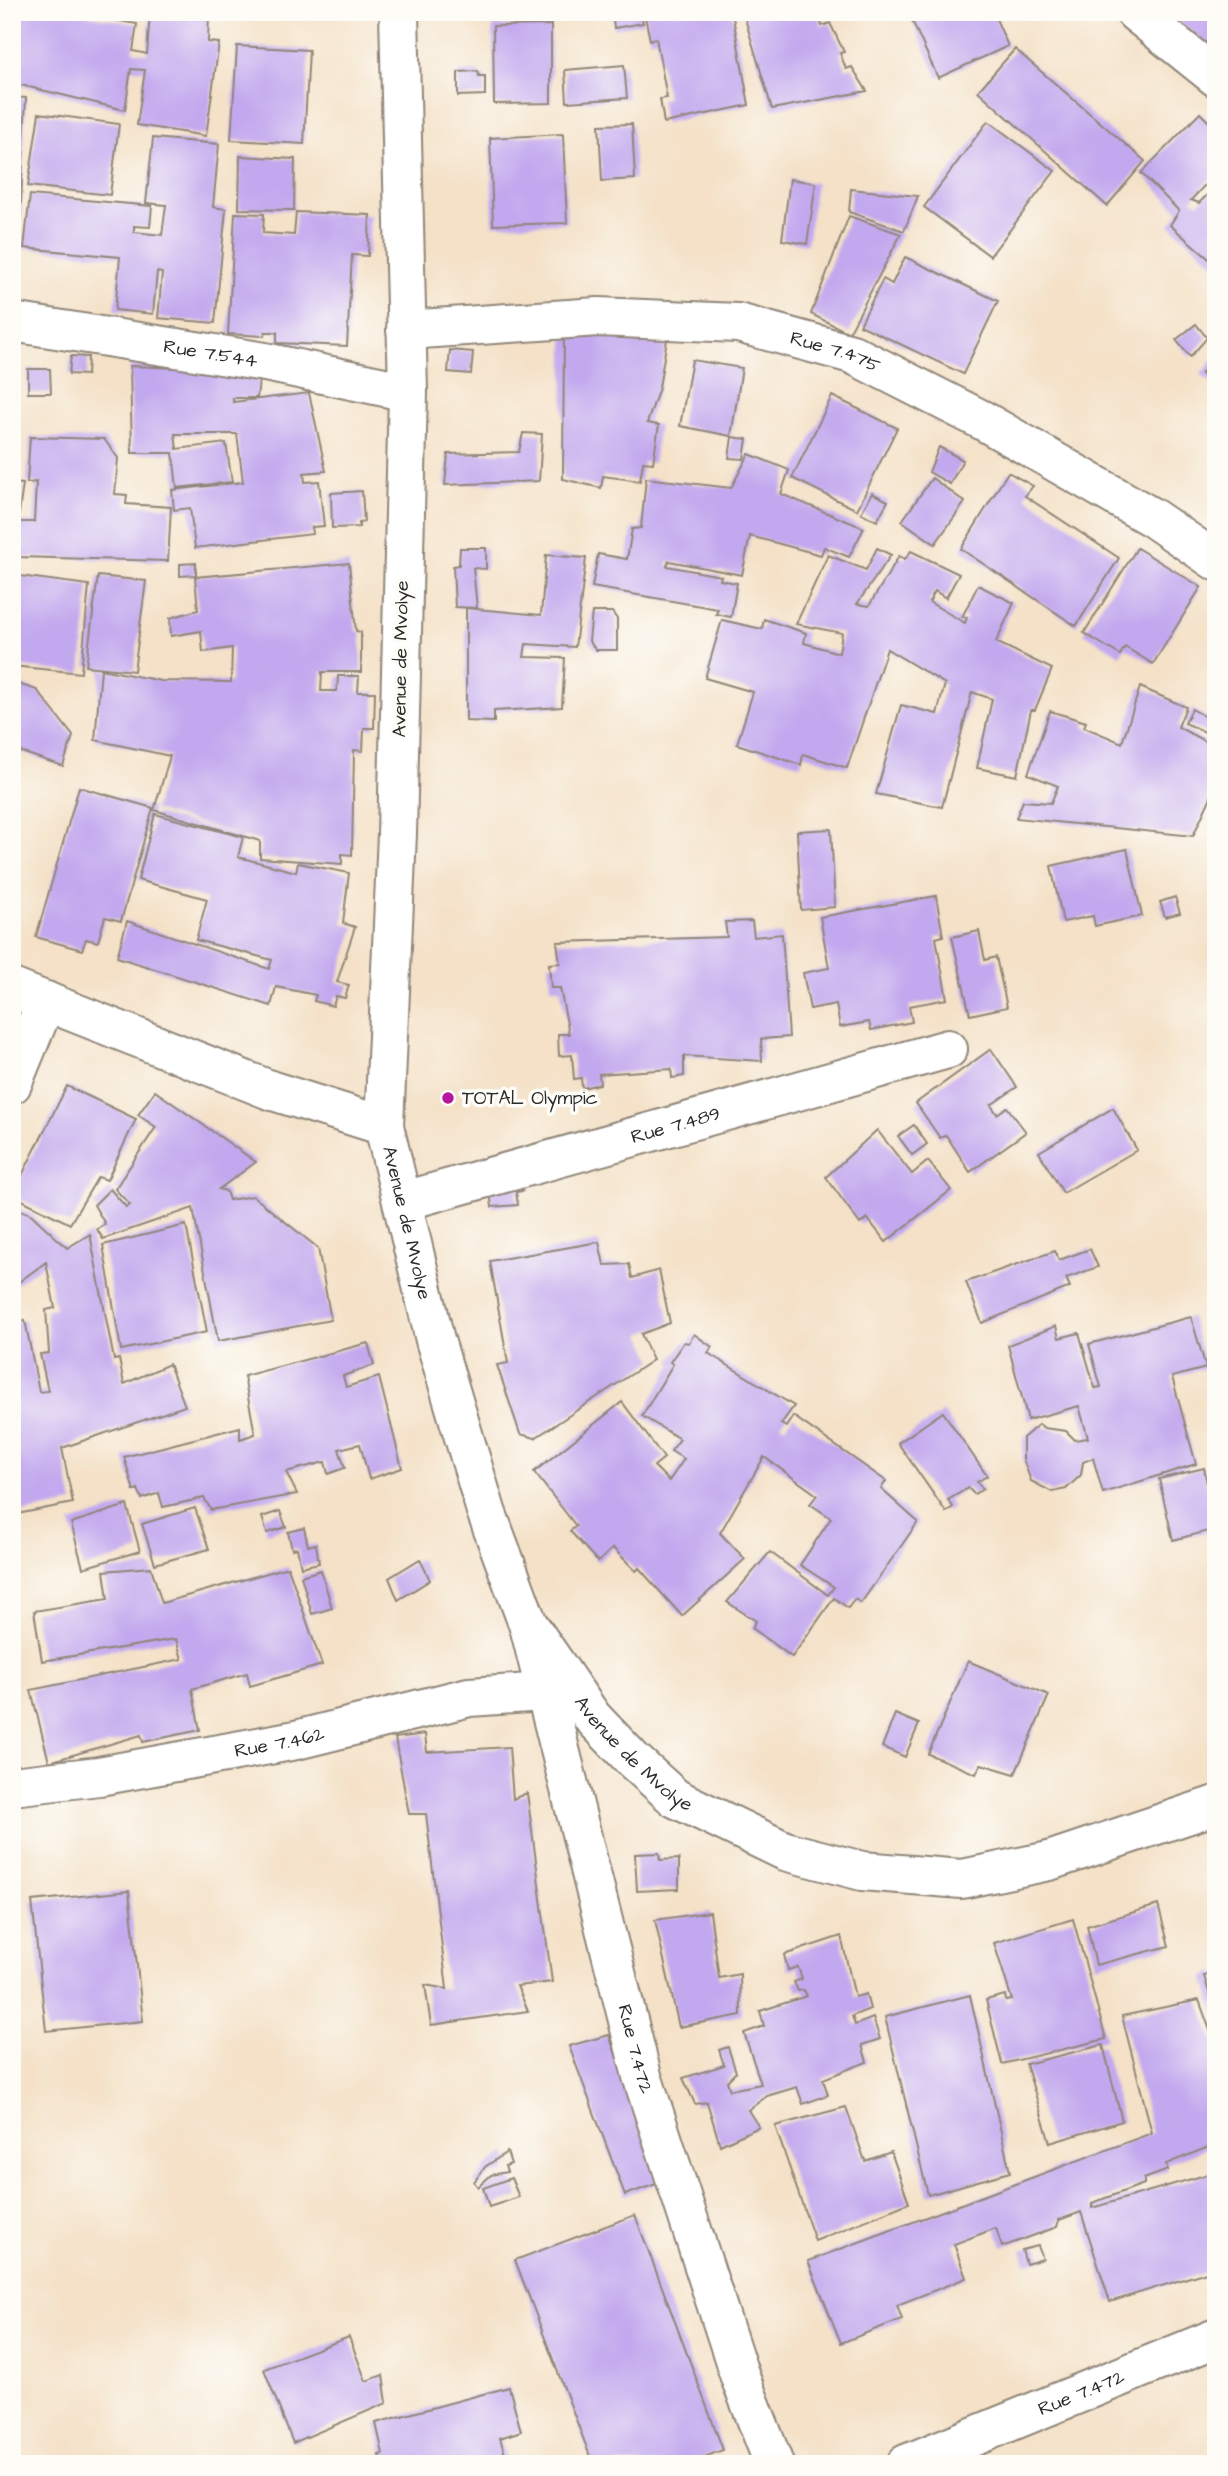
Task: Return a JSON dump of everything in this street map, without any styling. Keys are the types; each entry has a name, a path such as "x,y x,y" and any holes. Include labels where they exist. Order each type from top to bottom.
{"street":[{"name":"Avenue de Mvolye","path":"399,12 408,392 397,834 384,1126 435,1339 486,1511 528,1624 592,1717 658,1783 676,1798 785,1851 862,1871 962,1879 1049,1860 1216,1805"},
{"path":"1135,12 1216,77"},
{"name":"Rue 7.475","path":"406,330 598,317 738,323 852,354 994,427 1153,518 1216,561"},
{"name":"Rue 7.544","path":"12,322 265,362 408,392"},
{"path":"12,1084 29,994 270,1090 384,1126"},
{"name":"Rue 7.489","path":"404,1201 948,1049"},
{"name":"Rue 7.472","path":"528,1624 642,2076 740,2377 774,2464"},
{"name":"Rue 7.462","path":"12,1786 99,1776 296,1740 468,1697 545,1692"},
{"name":"Rue 7.472","path":"906,2464 1216,2338"}],"building":[{"path":"12,12 68,12 137,24 133,51 147,54 150,12 209,12 208,42 219,43 206,136 137,125 145,70 131,69 125,110 12,83"},
{"path":"612,12 641,12 643,23 614,28"},
{"path":"644,12 732,12 749,105 664,123 660,99 667,98 656,38 650,40"},
{"path":"743,12 817,12 822,26 830,23 844,52 840,53 846,69 852,67 867,91 772,109"},
{"path":"908,12 993,12 1008,46 938,78"},
{"path":"1166,12 1216,12 1216,51"},
{"path":"551,25 551,103 494,104 493,26"},
{"path":"237,46 309,50 304,144 231,140"},
{"path":"1015,49 1145,161 1107,206 978,91"},
{"path":"624,65 627,98 567,102 565,70"},
{"path":"478,71 479,76 485,76 485,95 458,96 458,72"},
{"path":"12,97 26,98 17,284 12,284"},
{"path":"39,113 119,124 110,195 28,186"},
{"path":"1200,113 1216,129 1216,173 1191,200 1199,203 1216,186 1216,265 1170,225 1179,211 1141,173"},
{"path":"988,121 1055,171 990,256 924,207"},
{"path":"632,124 635,179 602,181 599,125"},
{"path":"563,134 567,223 493,225 490,138"},
{"path":"153,138 219,144 213,207 226,209 215,323 158,318 162,273 157,272 153,314 115,310 120,257 24,248 30,195 152,206 150,227 134,226 134,232 162,235 166,205 146,203"},
{"path":"240,156 295,159 294,210 239,209"},
{"path":"790,179 816,183 807,244 782,240"},
{"path":"851,189 918,196 904,231 849,212"},
{"path":"296,212 370,215 368,256 352,255 347,346 277,343 277,332 265,332 264,336 228,334 235,213 264,214 263,233 294,235"},
{"path":"849,216 901,234 849,333 811,314"},
{"path":"905,257 998,301 963,374 860,325 883,279 892,284"},
{"path":"1196,324 1207,338 1190,357 1176,340"},
{"path":"564,333 667,339 659,388 647,423 659,425 653,463 643,462 640,481 603,476 601,488 563,479"},
{"path":"450,350 473,352 471,374 448,372"},
{"path":"71,356 88,357 87,375 69,374"},
{"path":"1216,357 1216,387 1201,374"},
{"path":"692,360 742,368 731,436 680,426"},
{"path":"130,366 260,371 257,398 233,398 233,402 309,393 326,471 304,473 305,482 319,481 324,526 312,527 313,534 195,548 190,508 174,510 172,490 243,482 237,434 175,434 177,449 226,443 232,482 177,488 173,453 132,453"},
{"path":"28,369 50,369 51,393 28,393"},
{"path":"832,396 897,428 857,510 792,478"},
{"path":"523,433 542,434 539,481 445,485 448,454 519,452"},
{"path":"30,437 104,439 118,458 115,494 127,495 126,504 171,507 168,561 17,557 19,522 34,522 36,482 27,483"},
{"path":"732,437 747,439 744,459 729,458"},
{"path":"939,447 963,460 950,484 929,472"},
{"path":"749,454 789,470 781,494 864,528 849,557 824,547 821,555 750,536 742,575 669,561 667,566 721,576 720,580 737,583 731,617 716,614 718,609 592,587 598,554 627,559 632,529 641,528 646,478 731,488"},
{"path":"1008,472 1033,486 1025,496 1119,558 1076,626 961,549"},
{"path":"932,478 965,502 935,544 902,521"},
{"path":"12,483 23,484 14,549 12,549"},
{"path":"362,491 364,522 359,523 359,527 332,528 331,493"},
{"path":"872,493 888,501 877,521 861,513"},
{"path":"460,548 486,548 486,569 473,568 477,608 455,607 453,566 459,565"},
{"path":"877,548 891,555 857,604 869,606 899,556 905,559 911,551 959,574 946,598 935,591 929,602 965,623 967,617 962,617 978,585 1014,603 996,642 1052,669 1035,710 1031,710 1017,776 977,768 992,699 972,692 942,807 876,794 901,705 937,714 945,684 887,649 847,768 803,754 801,765 737,744 753,692 705,678 722,620 762,629 764,619 806,633 804,643 839,653 842,633 796,624 828,555 866,570"},
{"path":"1137,548 1201,587 1153,664 1125,647 1120,655 1084,633"},
{"path":"546,555 586,558 575,647 526,644 524,657 565,658 562,707 494,711 494,722 466,721 466,608 541,615"},
{"path":"196,563 196,575 180,576 180,564"},
{"path":"349,563 356,631 361,632 361,672 322,672 321,691 337,691 338,676 359,676 358,692 375,692 374,728 364,728 363,751 354,750 352,855 342,854 342,864 260,858 260,841 154,810 170,756 95,740 101,669 161,681 231,682 232,648 203,652 201,631 171,636 170,618 198,610 195,577"},
{"path":"12,575 89,585 81,673 12,666"},
{"path":"98,576 146,581 134,671 86,666"},
{"path":"592,612 612,612 617,619 617,650 596,650 589,641"},
{"path":"12,682 37,690 73,736 63,766 12,749"},
{"path":"1140,687 1186,707 1178,727 1216,747 1216,786 1193,836 1016,818 1023,801 1051,803 1058,786 1028,774 1050,711 1086,722 1084,727 1122,743"},
{"path":"1192,709 1213,721 1216,716 1216,737 1185,723"},
{"path":"79,787 153,808 121,921 105,917 98,942 86,939 82,950 36,937"},
{"path":"155,814 243,837 238,857 296,872 298,863 349,873 343,923 355,927 337,982 349,985 345,998 336,996 333,1006 314,1001 316,995 276,987 271,1006 117,957 127,921 269,969 272,960 196,940 207,899 138,880"},
{"path":"831,829 835,907 801,910 797,831"},
{"path":"1127,849 1142,916 1095,926 1093,916 1063,922 1051,866"},
{"path":"936,896 943,936 936,938 947,999 909,1006 912,1022 871,1030 869,1022 840,1027 836,1004 810,1009 803,973 829,968 820,917"},
{"path":"1175,897 1180,913 1165,917 1160,902"},
{"path":"752,921 754,937 782,934 789,1037 761,1039 762,1061 684,1056 684,1076 672,1078 671,1069 599,1074 600,1084 582,1088 581,1078 574,1079 572,1055 559,1056 558,1034 569,1034 560,988 551,988 549,964 560,963 557,942 727,937 725,922"},
{"path":"979,931 985,960 996,957 1007,1007 970,1015 952,937"},
{"path":"991,1049 1017,1087 991,1105 997,1114 1007,1107 1026,1132 970,1172 946,1135 940,1138 916,1103"},
{"path":"67,1086 136,1119 107,1180 98,1177 70,1224 12,1195"},
{"path":"155,1091 256,1162 219,1189 226,1191 229,1200 253,1196 318,1248 331,1320 218,1341 193,1208 103,1239 97,1229 105,1224 94,1205 110,1189 126,1207 130,1205 115,1189 156,1127 138,1115"},
{"path":"1113,1108 1137,1150 1063,1193 1039,1152"},
{"path":"914,1125 927,1144 912,1155 898,1136"},
{"path":"877,1130 912,1174 928,1161 951,1190 886,1242 867,1218 860,1224 826,1177"},
{"path":"1216,1159 1216,1188 1213,1187"},
{"path":"518,1171 523,1191 516,1192 518,1205 492,1207 488,1174"},
{"path":"18,1209 31,1214 67,1248 90,1234 114,1360 119,1359 124,1384 169,1364 185,1406 62,1448 73,1503 12,1515 12,1323 25,1320 39,1392 48,1391 40,1354 49,1353 46,1310 55,1308 46,1262 12,1287 12,1214"},
{"path":"186,1225 207,1332 121,1350 103,1245"},
{"path":"599,1242 604,1265 629,1264 632,1278 659,1270 670,1323 641,1334 653,1360 535,1438 520,1434 497,1365 508,1363 490,1261"},
{"path":"1090,1249 1098,1267 1066,1278 1070,1287 982,1323 966,1282 1055,1251 1059,1260"},
{"path":"1191,1317 1206,1368 1172,1377 1196,1464 1103,1493 1093,1458 1083,1462 1081,1475 1066,1489 1052,1492 1031,1481 1023,1459 1023,1438 1039,1424 1044,1428 1066,1431 1075,1440 1088,1438 1079,1406 1028,1420 1008,1345 1056,1326 1059,1338 1079,1333 1095,1388 1101,1387 1089,1344"},
{"path":"694,1334 712,1347 708,1353 794,1406 781,1424 786,1427 793,1416 886,1481 881,1489 918,1522 861,1603 855,1599 848,1608 834,1598 792,1657 752,1628 756,1621 727,1602 770,1552 828,1595 834,1587 800,1565 831,1518 810,1504 817,1495 764,1457 720,1533 745,1559 682,1616 639,1568 636,1571 613,1548 598,1562 570,1531 576,1526 534,1472 622,1402 664,1458 654,1466 669,1481 684,1459 671,1451 680,1439 642,1416 673,1364 670,1362 684,1342 689,1343"},
{"path":"368,1343 374,1365 343,1376 346,1387 379,1377 402,1468 369,1479 360,1444 339,1449 345,1468 328,1474 325,1462 286,1472 297,1494 211,1510 204,1498 163,1507 159,1493 142,1499 138,1489 134,1491 124,1457 240,1427 240,1439 255,1434 244,1376"},
{"path":"943,1412 987,1476 977,1482 983,1489 974,1494 968,1488 948,1500 953,1507 946,1512 898,1443"},
{"path":"1204,1468 1216,1529 1173,1540 1159,1479"},
{"path":"127,1505 140,1551 83,1568 71,1523"},
{"path":"195,1508 209,1549 155,1564 142,1524"},
{"path":"280,1511 286,1527 267,1533 262,1517"},
{"path":"304,1528 308,1546 316,1544 319,1563 301,1567 297,1548 292,1549 288,1532"},
{"path":"420,1559 430,1580 398,1600 389,1578"},
{"path":"151,1567 162,1603 288,1567 322,1665 250,1686 247,1673 192,1689 200,1730 143,1742 141,1735 49,1762 31,1690 182,1659 176,1639 42,1661 34,1611 108,1599 104,1571"},
{"path":"321,1570 332,1608 312,1614 301,1576"},
{"path":"968,1661 1049,1695 1015,1774 981,1764 976,1774 928,1754"},
{"path":"895,1714 919,1724 905,1757 882,1747"},
{"path":"425,1734 427,1752 509,1747 513,1799 527,1793 552,1982 517,1986 528,2011 431,2025 425,1985 447,1989 426,1814 409,1814 395,1738"},
{"path":"659,1853 660,1860 679,1859 679,1889 637,1891 635,1854"},
{"path":"129,1891 143,2021 46,2031 32,1901"},
{"path":"1158,1905 1169,1946 1096,1965 1087,1926"},
{"path":"710,1912 719,1978 740,1974 741,2015 679,2027 655,1920"},
{"path":"1073,1919 1106,2039 1002,2064 986,2000 1005,1995 1006,2001 1012,2000 994,1943"},
{"path":"841,1936 855,1997 866,1994 870,2009 852,2016 855,2025 873,2018 880,2039 862,2045 867,2062 823,2079 828,2095 803,2104 797,2087 767,2096 748,2110 759,2127 720,2145 707,2102 695,2104 683,2078 724,2065 719,2050 728,2047 736,2072 727,2081 730,2090 761,2084 744,2033 764,2026 760,2011 807,1996 804,1990 798,1991 794,1982 802,1979 798,1967 788,1970 784,1955"},
{"path":"1216,1972 1216,2013 1215,2013 1204,1976"},
{"path":"970,1995 1010,2172 928,2195 885,2017"},
{"path":"1199,2000 1216,2047 1216,2144 1166,2164 1168,2170 1144,2179 1144,2184 1092,2203 1092,2208 1212,2173 1216,2186 1216,2269 1110,2302 1081,2212 1059,2220 1057,2227 1002,2247 996,2228 954,2244 966,2278 897,2305 902,2319 841,2343 808,2261 1152,2133 1122,2016"},
{"path":"609,2035 662,2182 625,2195 569,2046"},
{"path":"1103,2045 1122,2121 1050,2143 1026,2064"},
{"path":"846,2107 865,2161 891,2152 909,2203 815,2241 775,2126"},
{"path":"507,2152 511,2164 505,2166 507,2172 491,2175 478,2187 474,2182 485,2167"},
{"path":"511,2178 519,2197 489,2207 483,2188"},
{"path":"635,2215 723,2450 686,2464 593,2464 515,2260"},
{"path":"1038,2246 1043,2259 1026,2264 1022,2250"},
{"path":"349,2337 366,2381 383,2375 387,2403 293,2443 264,2369"},
{"path":"509,2387 521,2431 500,2438 508,2464 381,2464 379,2455 383,2454 376,2423"}],"place":[{"name":"TOTAL Olympic","path":"448,1098"}]}
